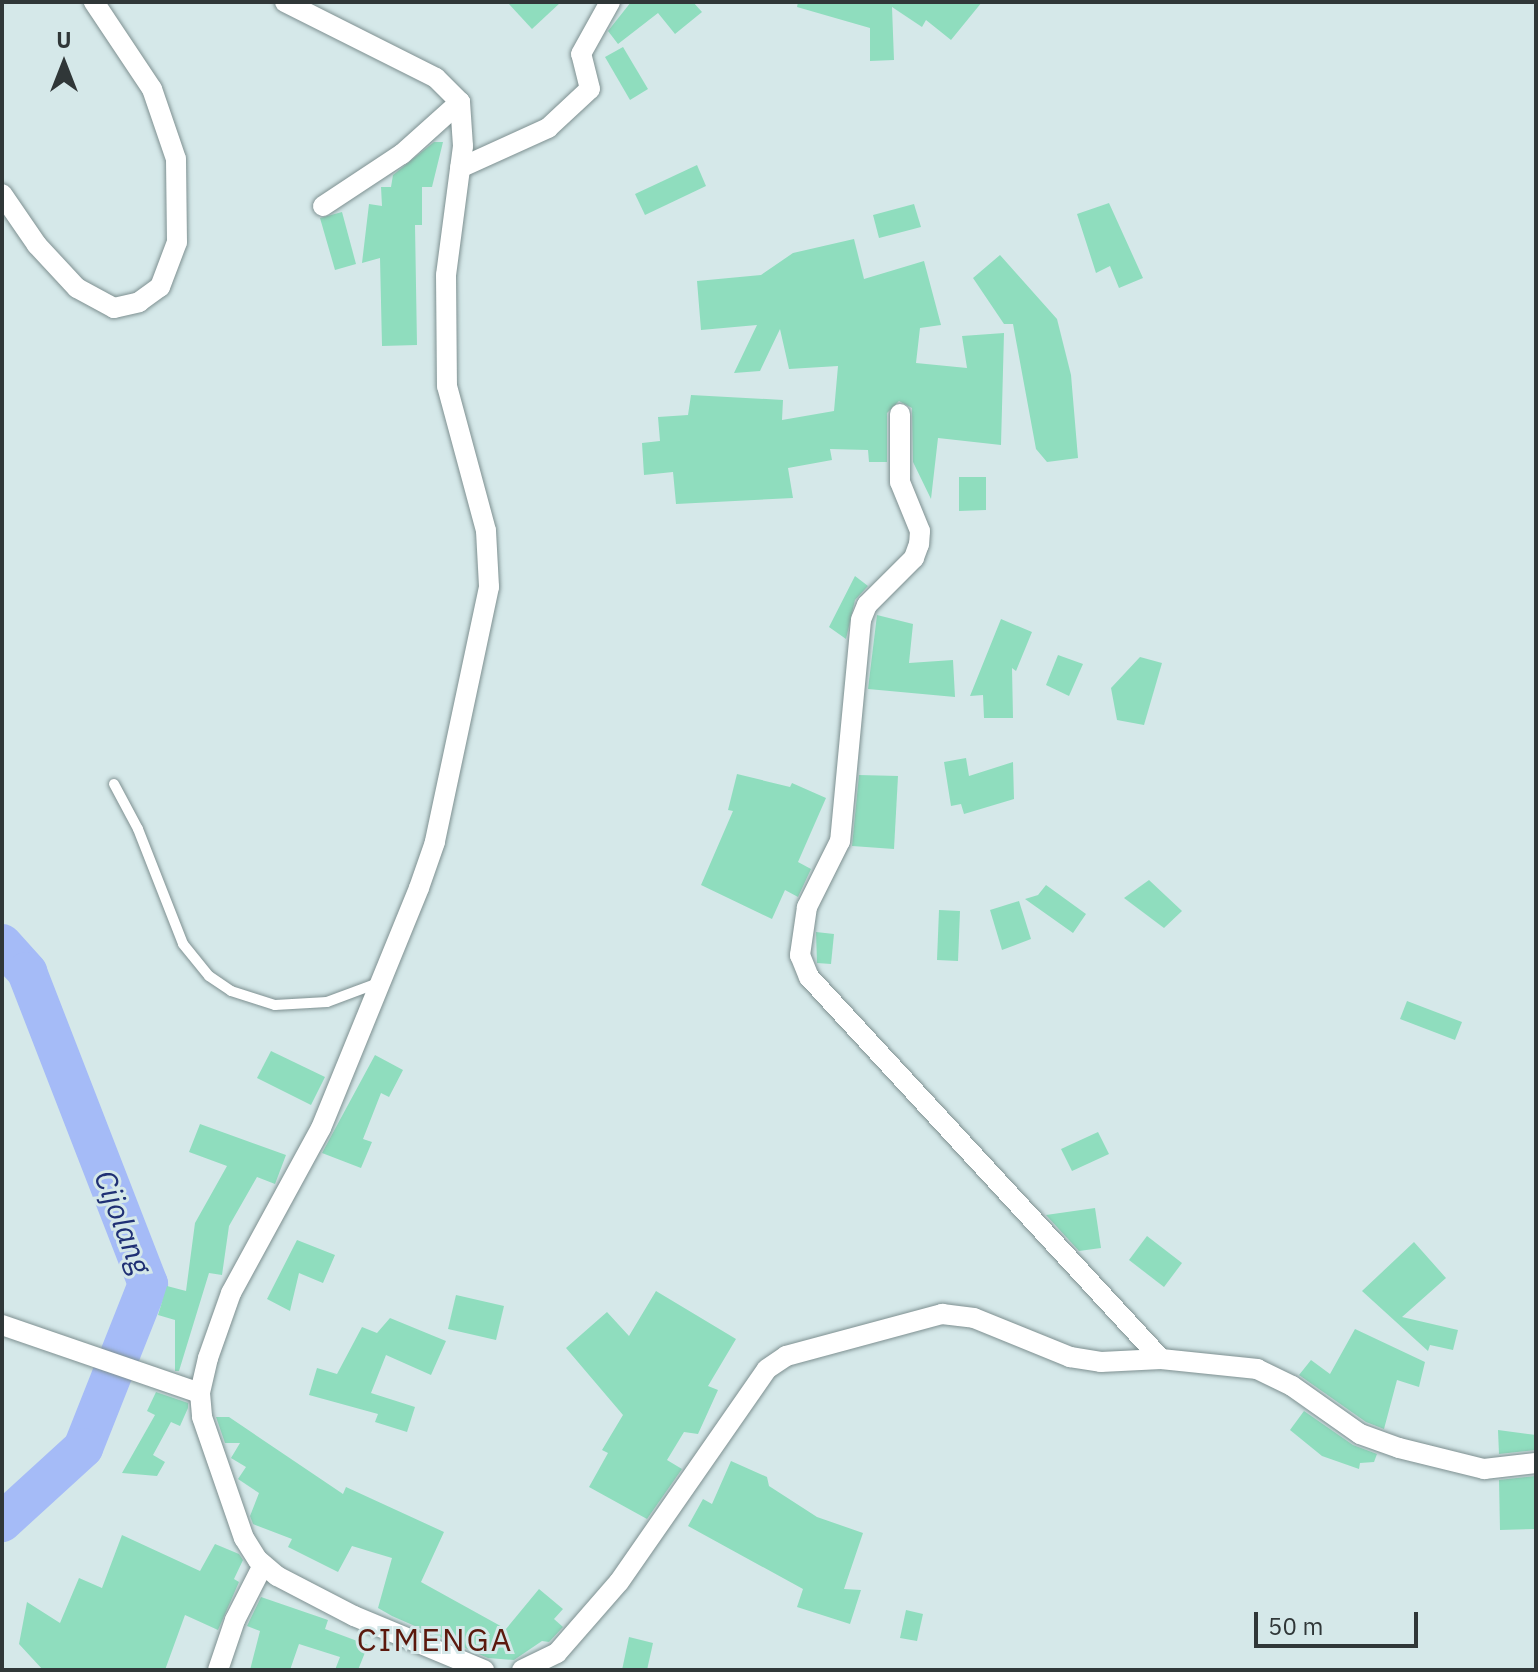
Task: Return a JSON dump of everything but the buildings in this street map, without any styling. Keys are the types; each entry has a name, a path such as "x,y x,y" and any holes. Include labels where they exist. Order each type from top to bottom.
{"street":[{"path":"2,194 37,245 77,288 114,308 139,302 160,287 177,242 176,159 152,89 94,2"},
{"path":"285,2 436,78 460,102 465,123 446,275 447,386 483,519 489,587 435,842 383,981 321,1128 231,1293 200,1393 202,1417 227,1493 250,1549 263,1565 354,1616 484,1670"},
{"path":"460,168 560,120 590,89 581,54 610,2"},
{"path":"323,206 402,154 460,102"},
{"path":"900,414 900,482 920,531 919,544 914,558 867,605 861,620 843,829 836,856 807,907 800,955 809,977 1161,1359"},
{"path":"522,1670 548,1661 568,1643 673,1503 752,1384 786,1356 942,1314 974,1318 1070,1357 1101,1362 1161,1359 1257,1369 1292,1386 1360,1434 1399,1448 1484,1469 1536,1463"},
{"path":"2,1325 200,1393"},
{"path":"218,1670 235,1620 263,1565"}],"lane":[{"path":"114,784 138,829 183,944 209,976 231,991 275,1005 327,1002 383,981"}],"waterway":[{"name":"Cijolang","path":"2,944 27,972 148,1284 83,1448 2,1522"}],"district":[{"name":"CIMENGA","path":"435,1639"}]}
